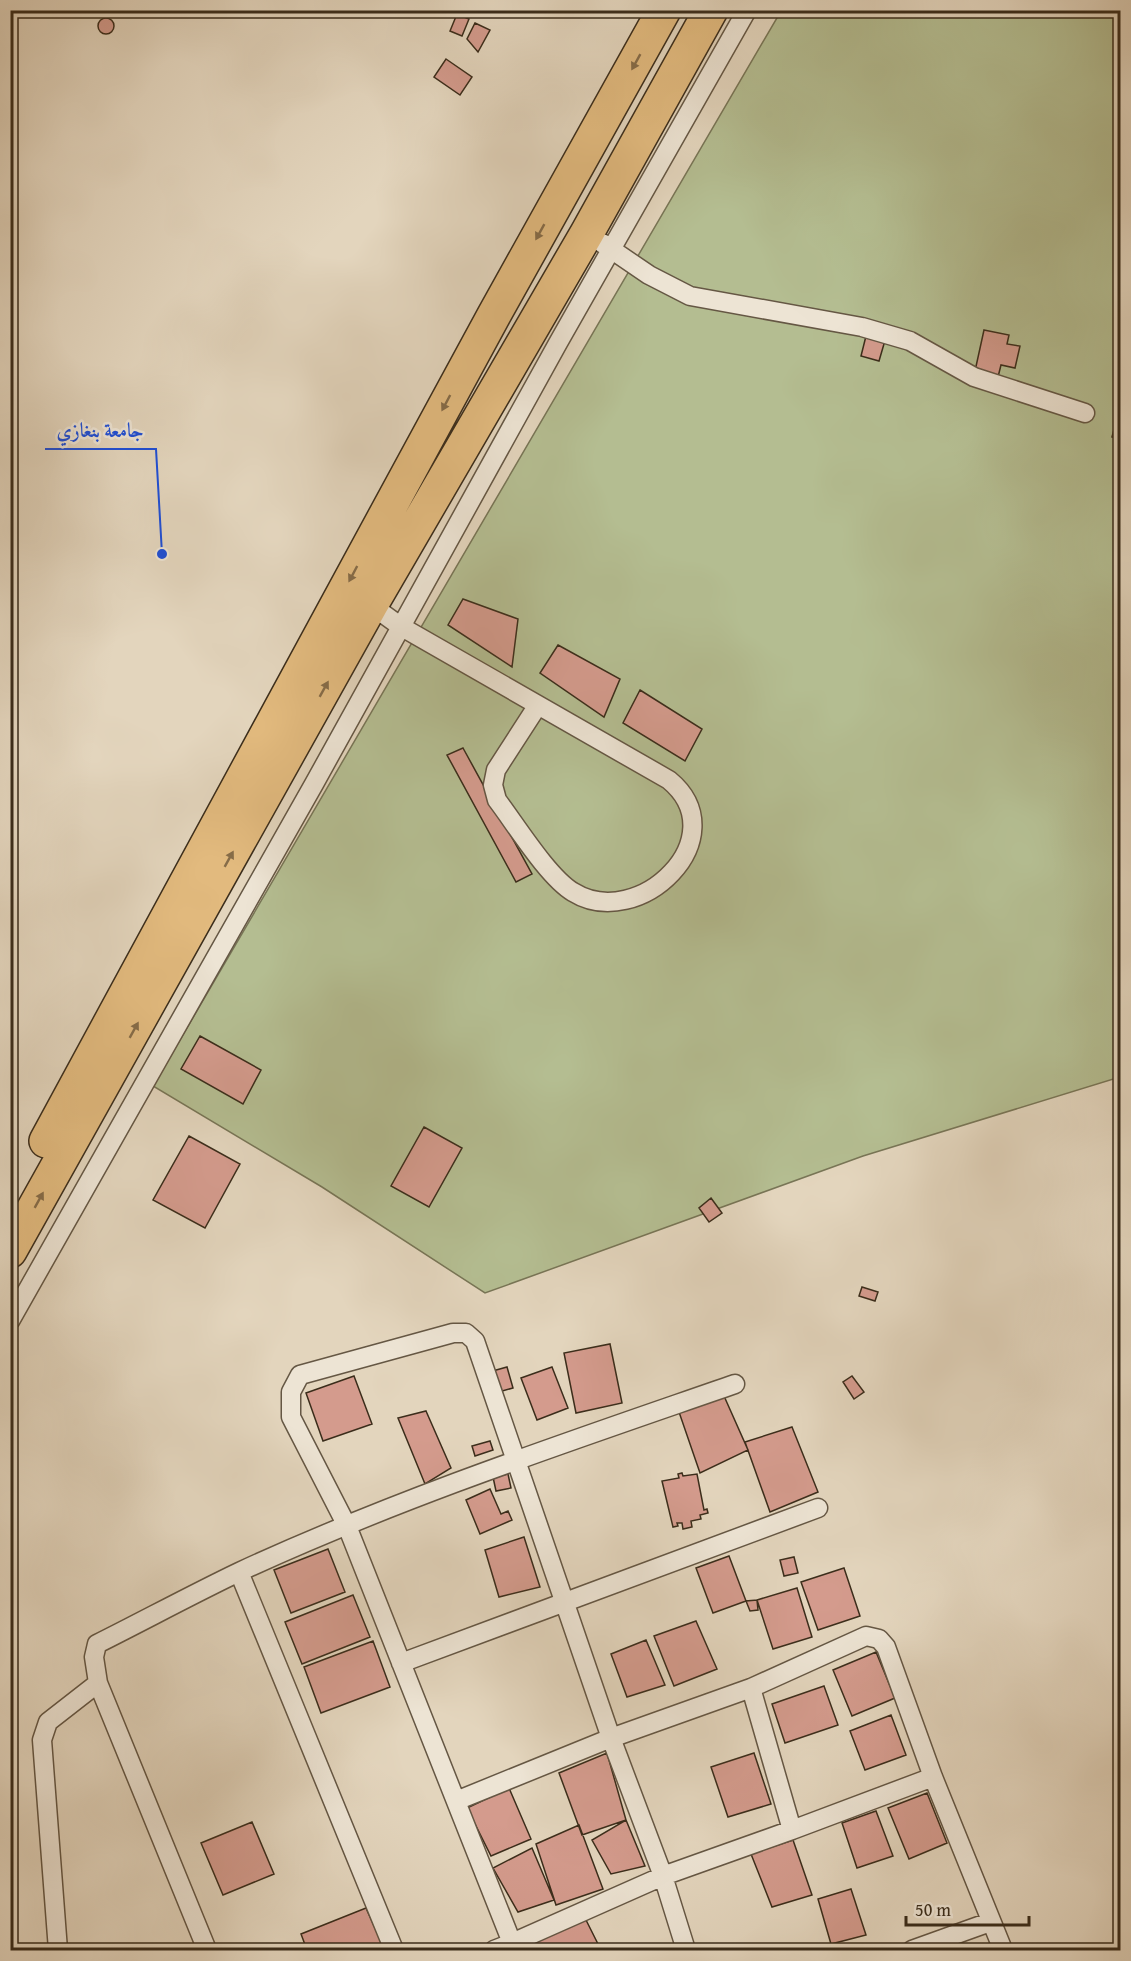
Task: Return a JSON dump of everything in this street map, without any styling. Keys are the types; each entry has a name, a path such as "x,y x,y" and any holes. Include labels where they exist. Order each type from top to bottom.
{"highway":[{"path":"10,1205 494,315 664,10"},
{"path":"10,1251 371,605 599,241 711,10"}],"street":[{"path":"10,1321 314,784 400,626 599,241 747,10"},
{"path":"599,241 649,275 690,296 862,327 887,334 910,341 974,377 1084,413"},
{"path":"371,605 400,626 538,705 669,780 685,795 693,815 694,825 689,846 676,866 645,893 622,902 609,902 591,899 573,892 555,876 497,800 493,785 496,770 538,705"},
{"path":"513,1947 348,1526 291,1417 291,1392 300,1376 453,1333 466,1333 475,1341 611,1738 663,1876 686,1950"},
{"path":"207,1950 98,1683 94,1657 98,1644 239,1572 348,1526 515,1460 735,1384"},
{"path":"401,1663 818,1508"},
{"path":"239,1572 394,1950"},
{"path":"456,1801 611,1738 751,1688 866,1636 879,1639 886,1647 933,1777 1003,1950"},
{"path":"58,1950 42,1740 48,1722 98,1683"},
{"path":"751,1688 792,1830"},
{"path":"494,1950 513,1947 663,1876 933,1777"},
{"path":"912,1950 990,1922"}],"green space":[{"path":"781,11 1120,11 1120,1077 863,1156 485,1293 322,1187 153,1086"}],"building":[{"path":"457,14 469,19 462,36 450,31"},
{"path":"103,18 109,18 114,26 112,32 103,34 98,29 98,23"},
{"path":"475,23 490,30 478,52 467,39"},
{"path":"446,59 472,77 460,95 434,77"},
{"path":"984,330 1009,335 1007,344 1020,346 1015,368 1001,365 998,377 975,371"},
{"path":"867,332 886,337 879,361 861,356"},
{"path":"1120,407 1120,439 1112,437"},
{"path":"463,599 518,619 512,667 448,625"},
{"path":"558,645 620,679 604,717 540,673"},
{"path":"640,690 702,729 685,761 623,723"},
{"path":"463,748 532,874 516,882 447,755"},
{"path":"200,1036 261,1070 243,1104 181,1069"},
{"path":"424,1127 462,1148 429,1207 391,1186"},
{"path":"189,1136 240,1164 205,1228 153,1200"},
{"path":"711,1198 722,1213 709,1222 699,1208"},
{"path":"862,1287 878,1292 875,1301 859,1296"},
{"path":"610,1344 622,1403 576,1413 564,1353"},
{"path":"507,1367 513,1388 495,1393 489,1372"},
{"path":"552,1367 568,1408 537,1420 521,1378"},
{"path":"354,1376 372,1424 323,1441 306,1393"},
{"path":"852,1376 864,1392 854,1399 843,1382"},
{"path":"724,1396 748,1450 700,1473 679,1412"},
{"path":"426,1411 451,1468 425,1484 398,1418"},
{"path":"792,1427 818,1492 770,1512 745,1442"},
{"path":"490,1441 493,1450 475,1456 472,1446"},
{"path":"682,1473 683,1476 697,1474 704,1510 707,1509 708,1513 700,1515 701,1519 691,1521 692,1527 683,1529 682,1523 677,1523 678,1526 673,1527 662,1481 679,1478 678,1474"},
{"path":"508,1474 511,1488 496,1491 493,1477"},
{"path":"490,1489 501,1514 508,1511 512,1520 480,1534 466,1500"},
{"path":"524,1537 540,1587 499,1597 485,1550"},
{"path":"328,1549 345,1592 291,1613 274,1570"},
{"path":"729,1556 746,1601 713,1613 696,1568"},
{"path":"794,1557 798,1573 784,1576 780,1560"},
{"path":"844,1568 860,1616 818,1630 801,1582"},
{"path":"797,1588 812,1637 773,1649 757,1600"},
{"path":"353,1595 370,1637 302,1664 285,1622"},
{"path":"757,1600 758,1610 750,1611 746,1601"},
{"path":"696,1621 717,1669 674,1686 654,1636"},
{"path":"646,1640 665,1685 627,1697 611,1654"},
{"path":"373,1641 390,1687 321,1713 304,1667"},
{"path":"876,1652 895,1698 852,1716 833,1670"},
{"path":"824,1686 838,1725 785,1743 772,1704"},
{"path":"891,1715 906,1755 865,1770 850,1731"},
{"path":"607,1753 626,1820 582,1835 559,1773"},
{"path":"754,1753 771,1804 728,1817 711,1767"},
{"path":"509,1788 531,1839 491,1856 467,1808"},
{"path":"927,1793 947,1843 909,1859 888,1808"},
{"path":"876,1811 893,1856 857,1868 842,1823"},
{"path":"626,1820 645,1866 611,1874 592,1840"},
{"path":"252,1822 274,1874 223,1895 201,1843"},
{"path":"579,1825 603,1889 556,1905 536,1844"},
{"path":"793,1840 812,1895 772,1907 751,1854"},
{"path":"532,1848 554,1900 518,1912 493,1868"},
{"path":"851,1889 866,1935 831,1944 818,1899"},
{"path":"366,1908 385,1950 307,1950 301,1934"},
{"path":"586,1920 601,1950 526,1950 524,1945"}],"place":[{"name":"جامعة بنغازي","path":"162,554"}]}
